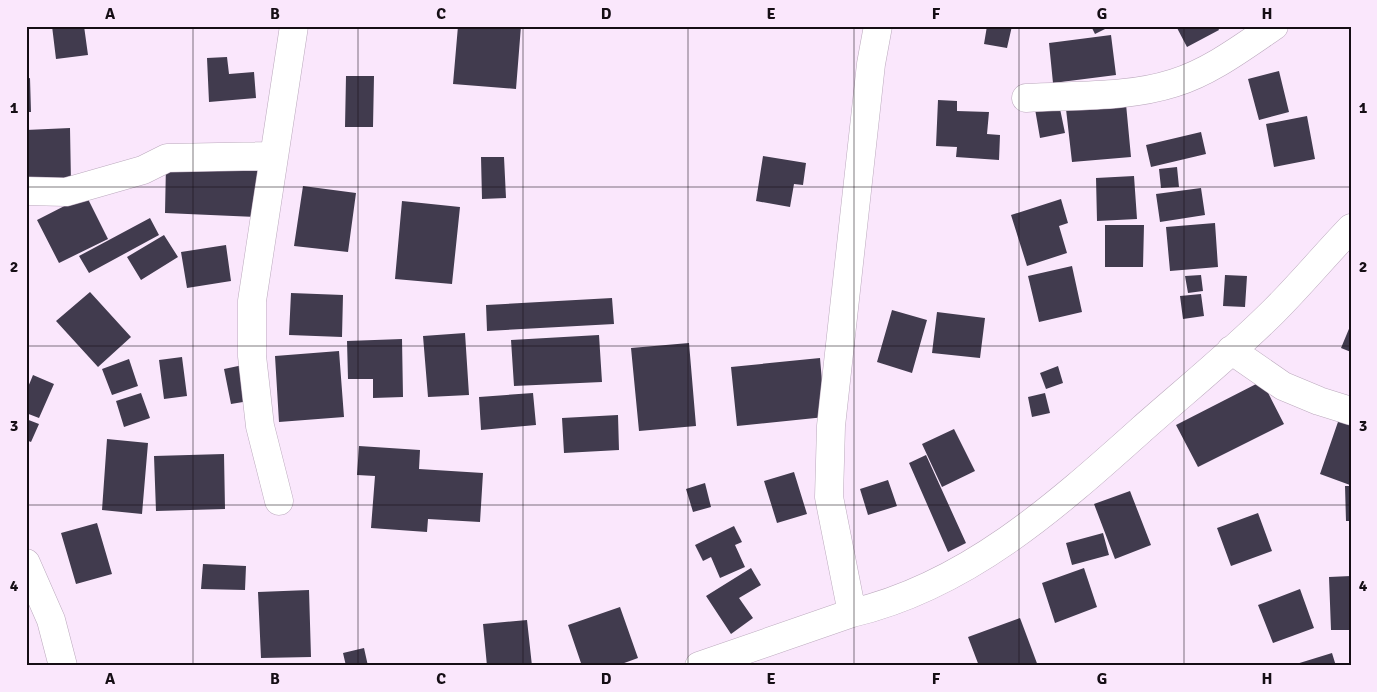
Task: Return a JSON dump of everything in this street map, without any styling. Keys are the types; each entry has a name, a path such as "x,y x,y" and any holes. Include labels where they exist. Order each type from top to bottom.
{"street":[{"path":"279,501 260,426 252,356 252,301 294,26"},
{"path":"852,613 829,497 831,426 871,64 878,26"},
{"path":"1026,98 1141,92 1176,83 1207,70 1258,31"},
{"path":"26,191 66,192 143,170 167,158 274,156"},
{"path":"699,666 852,613 872,608 930,586 981,559 1041,515 1231,350 1274,311 1351,228"},
{"path":"1231,350 1284,386 1319,401 1351,411"},
{"path":"26,563 51,620 63,666"}],"building":[{"path":"52,26 84,26 88,55 56,59"},
{"path":"458,26 521,26 516,89 453,84"},
{"path":"987,26 1012,26 1007,48 984,44"},
{"path":"1091,26 1111,26 1095,34"},
{"path":"1176,26 1217,26 1219,30 1187,47"},
{"path":"1111,35 1116,75 1053,83 1049,43"},
{"path":"227,57 229,74 254,72 256,98 209,102 207,58"},
{"path":"1279,71 1289,112 1259,120 1248,79"},
{"path":"346,76 374,76 373,127 345,127"},
{"path":"30,78 31,112 26,112 26,79"},
{"path":"938,100 957,101 957,111 989,112 987,134 1000,135 999,160 956,157 957,147 936,146"},
{"path":"1059,104 1065,133 1040,138 1035,109"},
{"path":"1126,104 1131,157 1072,162 1066,109"},
{"path":"1307,116 1315,159 1274,167 1266,124"},
{"path":"70,128 71,183 26,185 26,130"},
{"path":"1201,132 1206,154 1151,167 1146,145"},
{"path":"763,156 806,163 803,185 794,184 790,207 756,201"},
{"path":"481,157 504,157 506,198 482,199"},
{"path":"166,164 258,168 256,217 165,213"},
{"path":"1177,167 1179,187 1161,188 1159,169"},
{"path":"1134,176 1137,219 1097,221 1096,178"},
{"path":"303,186 356,193 348,252 294,246"},
{"path":"1201,188 1205,215 1160,222 1156,194"},
{"path":"86,195 108,239 59,263 37,220"},
{"path":"1061,199 1068,223 1059,226 1067,253 1027,266 1011,215"},
{"path":"402,201 460,207 452,284 395,279"},
{"path":"150,218 159,235 89,273 79,256"},
{"path":"1215,223 1218,267 1170,271 1166,227"},
{"path":"1105,225 1144,225 1143,267 1105,267"},
{"path":"164,235 178,257 141,280 127,257"},
{"path":"226,245 231,281 187,288 181,252"},
{"path":"1072,266 1082,312 1039,322 1028,276"},
{"path":"1201,275 1203,291 1188,293 1185,276"},
{"path":"1225,275 1247,276 1245,307 1223,306"},
{"path":"90,292 131,337 98,367 56,321"},
{"path":"291,293 343,295 342,337 289,335"},
{"path":"1201,294 1204,316 1183,319 1180,296"},
{"path":"612,298 614,324 487,331 486,305"},
{"path":"892,310 927,320 912,373 877,362"},
{"path":"937,312 985,318 980,358 932,353"},
{"path":"1351,324 1351,352 1341,348"},
{"path":"465,333 469,395 428,397 423,336"},
{"path":"599,335 602,382 514,386 511,340"},
{"path":"402,339 403,397 373,398 373,379 348,379 347,341"},
{"path":"689,343 696,426 639,431 631,348"},
{"path":"339,351 344,417 279,422 275,356"},
{"path":"182,357 187,396 164,399 159,360"},
{"path":"820,358 825,417 737,426 731,367"},
{"path":"129,359 138,386 112,395 102,369"},
{"path":"243,365 249,401 231,404 224,369"},
{"path":"1058,366 1063,383 1046,389 1040,373"},
{"path":"33,375 54,384 39,418 26,413 26,392"},
{"path":"1262,381 1284,424 1198,467 1176,425"},
{"path":"141,393 150,418 124,427 116,401"},
{"path":"533,393 536,425 481,430 479,397"},
{"path":"1045,393 1050,413 1032,417 1028,397"},
{"path":"618,415 619,450 564,453 562,418"},
{"path":"26,419 39,424 31,442 26,440"},
{"path":"1339,419 1351,423 1350,485 1320,474"},
{"path":"954,429 975,471 942,487 922,444"},
{"path":"107,439 148,443 142,514 102,510"},
{"path":"359,446 420,450 419,469 483,473 480,522 428,519 427,532 371,528 375,476 357,475"},
{"path":"224,454 225,509 156,511 154,456"},
{"path":"926,455 966,543 948,552 909,463"},
{"path":"794,472 807,514 777,523 764,481"},
{"path":"888,480 897,506 868,515 860,489"},
{"path":"705,483 711,507 693,512 686,489"},
{"path":"1345,486 1351,486 1351,521 1346,521"},
{"path":"1130,491 1151,545 1115,559 1094,504"},
{"path":"1258,513 1272,551 1231,566 1217,528"},
{"path":"97,523 112,574 76,584 61,533"},
{"path":"734,526 742,542 735,545 745,567 720,578 711,557 703,561 695,545"},
{"path":"1103,533 1109,555 1072,565 1066,543"},
{"path":"203,564 246,566 245,590 201,589"},
{"path":"751,568 761,585 739,598 753,618 731,634 706,596"},
{"path":"1084,568 1097,607 1055,623 1042,583"},
{"path":"1351,576 1351,630 1331,630 1329,577"},
{"path":"1300,589 1314,628 1273,643 1258,605"},
{"path":"309,590 311,657 261,658 258,592"},
{"path":"620,607 638,658 616,666 582,666 568,625"},
{"path":"1020,618 1038,666 979,666 968,637"},
{"path":"527,620 532,666 487,666 483,624"},
{"path":"364,648 368,666 346,666 343,653"},
{"path":"1332,653 1336,666 1293,666 1293,665"}]}
